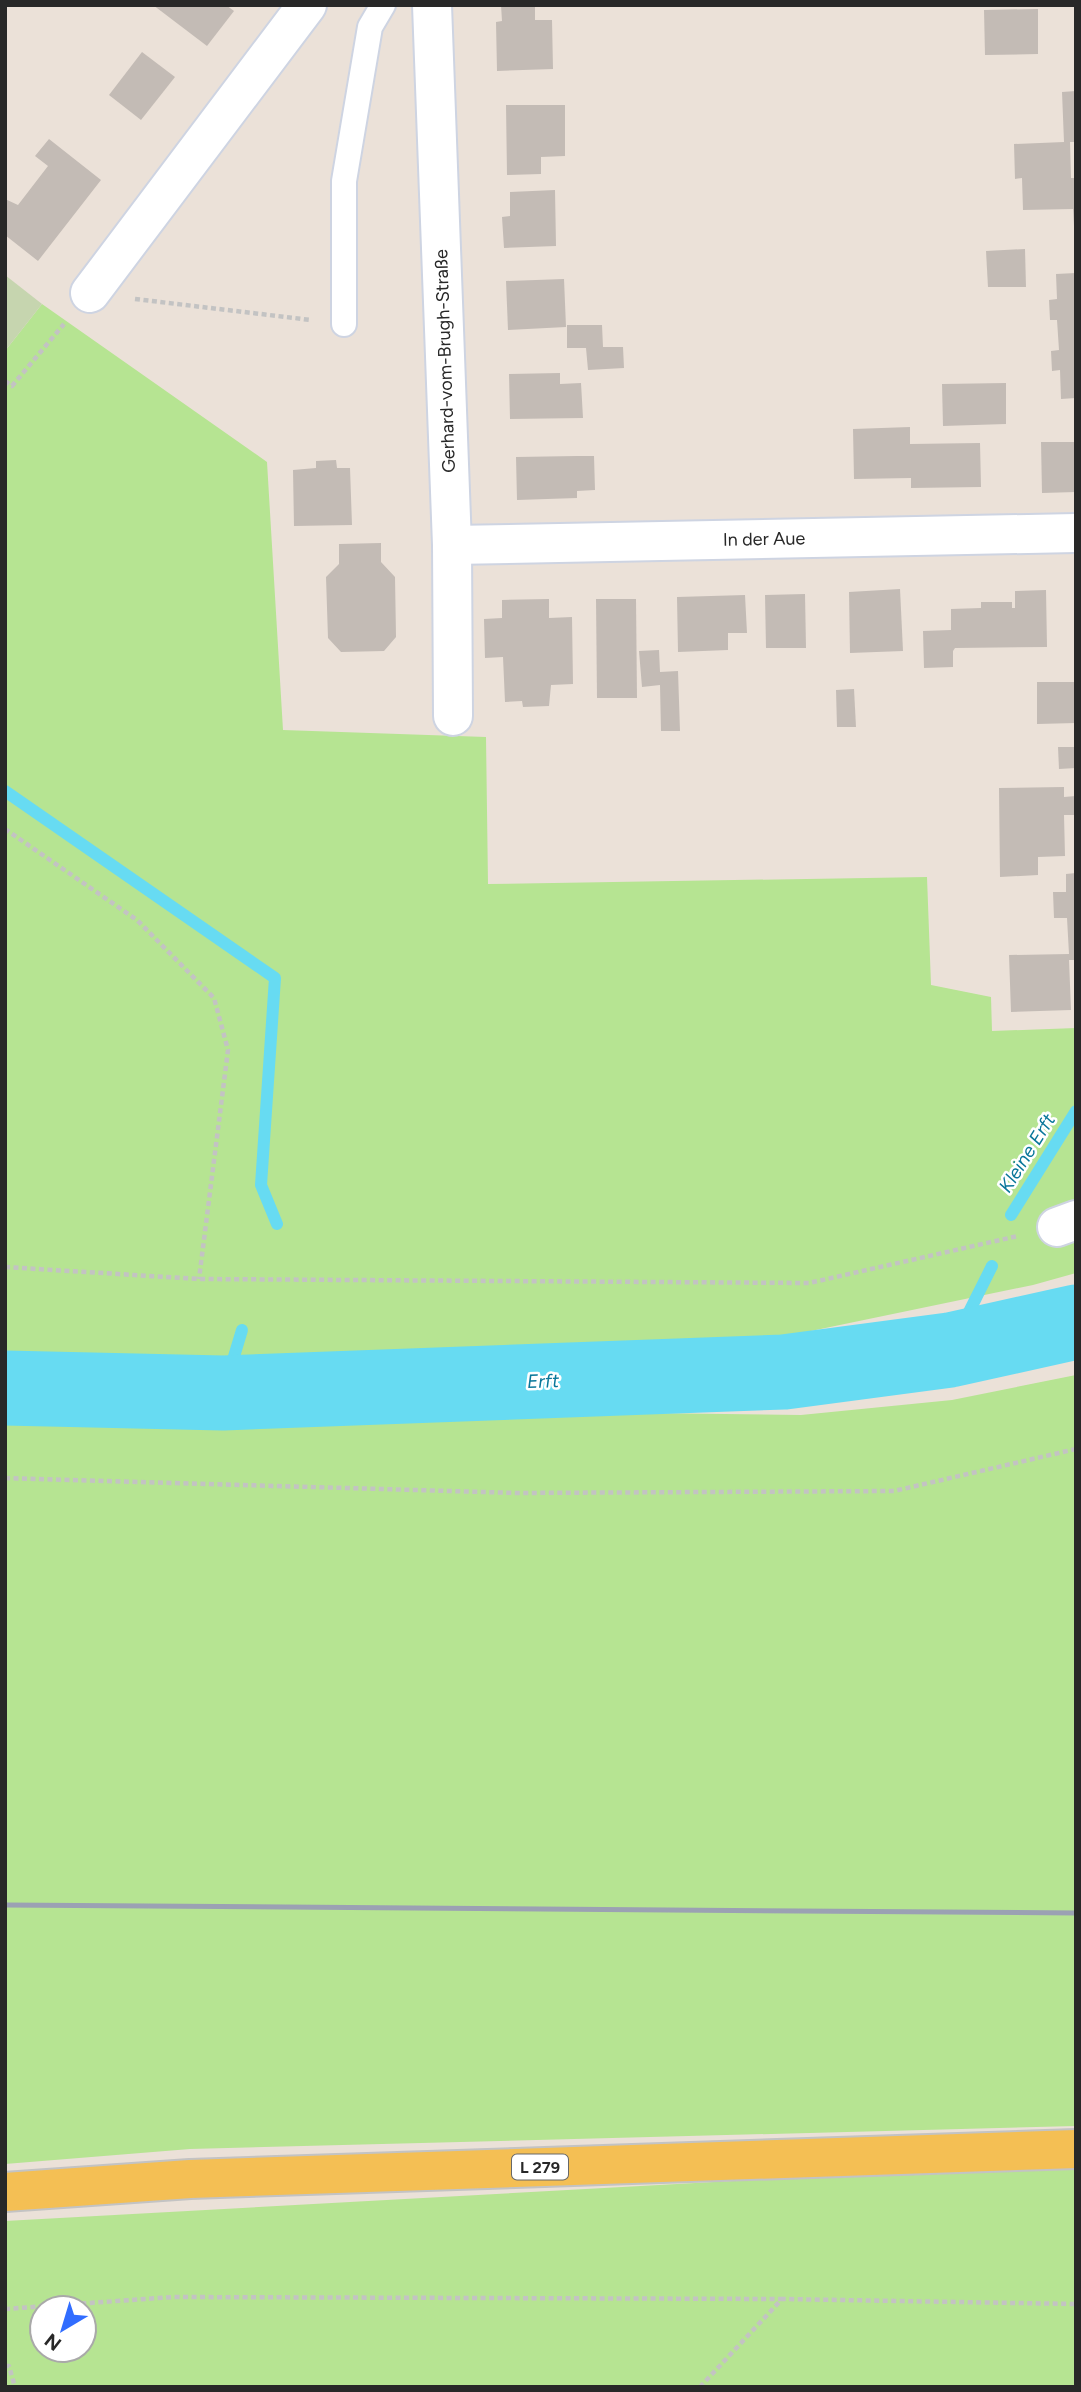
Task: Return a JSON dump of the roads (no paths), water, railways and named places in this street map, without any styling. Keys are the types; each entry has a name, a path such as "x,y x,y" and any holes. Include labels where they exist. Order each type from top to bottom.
{"main road":[{"name":"L 279","path":"5,2192 190,2179 1076,2149"}],"street":[{"path":"90,293 307,5"},
{"name":"Gerhard-vom-Brugh-Straße","path":"432,5 452,545 453,716"},
{"name":"In der Aue","path":"452,545 1076,533"}],"lane":[{"path":"344,324 344,181 370,27 383,5"}],"waterway":[{"path":"5,791 275,978 261,1185 277,1224"},
{"name":"Kleine Erft","path":"1011,1215 1076,1111"},
{"name":"Kleine Erft","path":"950,1350 992,1266"},
{"name":"Erft","path":"5,1388 223,1393 784,1372 950,1350 1076,1322"},
{"path":"223,1393 242,1330"}],"railway":[{"path":"5,1905 1076,1913"}]}
